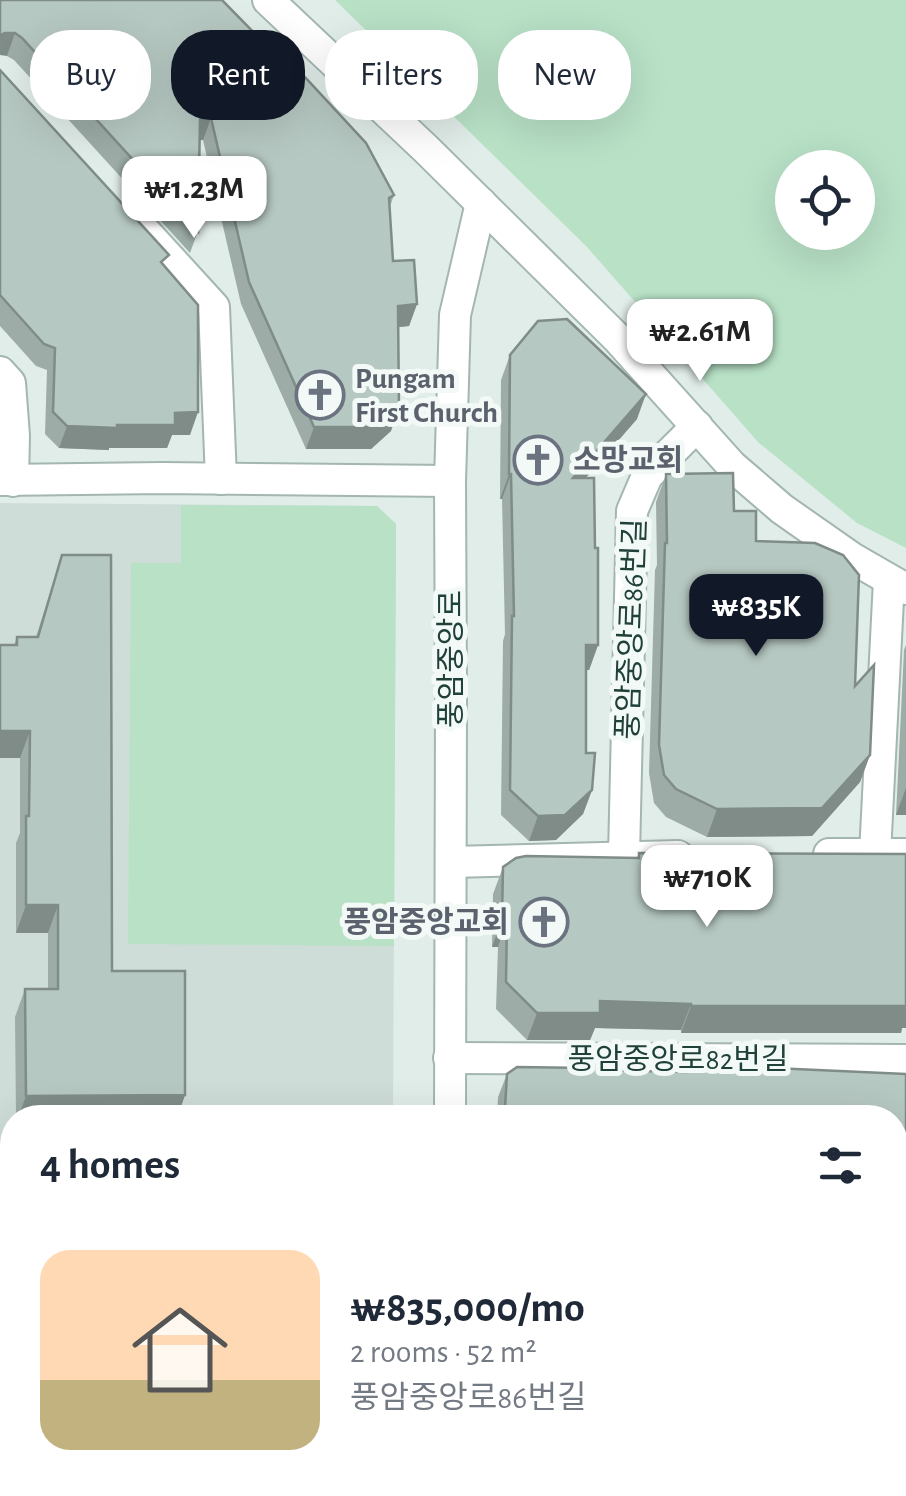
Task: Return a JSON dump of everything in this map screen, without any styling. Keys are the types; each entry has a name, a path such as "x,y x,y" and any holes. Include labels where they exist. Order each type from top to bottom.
{"street":[{"path":"268,0 481,202 617,338 732,466 782,509 897,585 875,854"},
{"name":"풍암중앙로","path":"450,1105 450,482 456,316 481,202"},
{"path":"120,205 214,307 220,480"},
{"path":"0,372 10,383 14,436 7,480 450,482"},
{"name":"풍암중앙로86번길","path":"624,856 632,511 647,476 697,426"},
{"path":"798,855 906,854"},
{"path":"451,862 701,856"},
{"name":"풍암중앙로82번길","path":"450,1058 906,1060"}],"shaded area":[{"path":"0,503 377,506 396,524 393,1105 0,1105"}],"green space":[{"path":"335,0 906,0 906,548 857,523 758,442 587,247 457,120 478,120 478,30 366,30"},
{"path":"181,505 377,506 396,524 394,946 128,944 131,563 181,563"}],"building":[{"path":"0,0 222,0 251,30 171,30 171,120 200,120 198,231 97,120 151,120 151,30 30,30 30,47 15,33 0,35"},
{"path":"0,70 30,103 30,120 46,120 169,255 161,262 198,305 198,412 175,413 175,425 67,426 53,412 55,348 44,344 0,295"},
{"path":"305,77 325,99 325,120 345,120 366,143 394,195 389,198 393,261 414,260 417,304 398,306 399,409 379,427 314,427 249,282 211,120 305,120"},
{"path":"567,319 646,394 573,478 594,478 598,645 586,645 586,753 595,753 592,790 565,815 538,816 510,790 514,616 510,355 538,321"},
{"path":"733,473 734,511 756,511 756,541 815,543 843,555 859,575 855,686 874,665 870,755 822,808 717,809 676,789 664,775 659,745 666,474"},
{"path":"62,555 111,555 112,971 185,971 185,1095 26,1096 25,989 58,989 58,905 26,905 30,731 0,731 0,645 17,645 17,637 38,637"},
{"path":"639,853 906,854 906,1006 691,1006 600,1001 600,1013 537,1013 506,982 503,867 526,856 639,858"},
{"path":"575,1055 598,1055 598,1070 686,1072 686,1064 906,1074 906,1105 505,1105 507,1074 517,1067 588,1068"}],"place":[{"name":"Pungam First Church","path":"320,395"},
{"name":"소망교회","path":"538,460"},
{"name":"풍암중앙교회","path":"544,922"}]}
